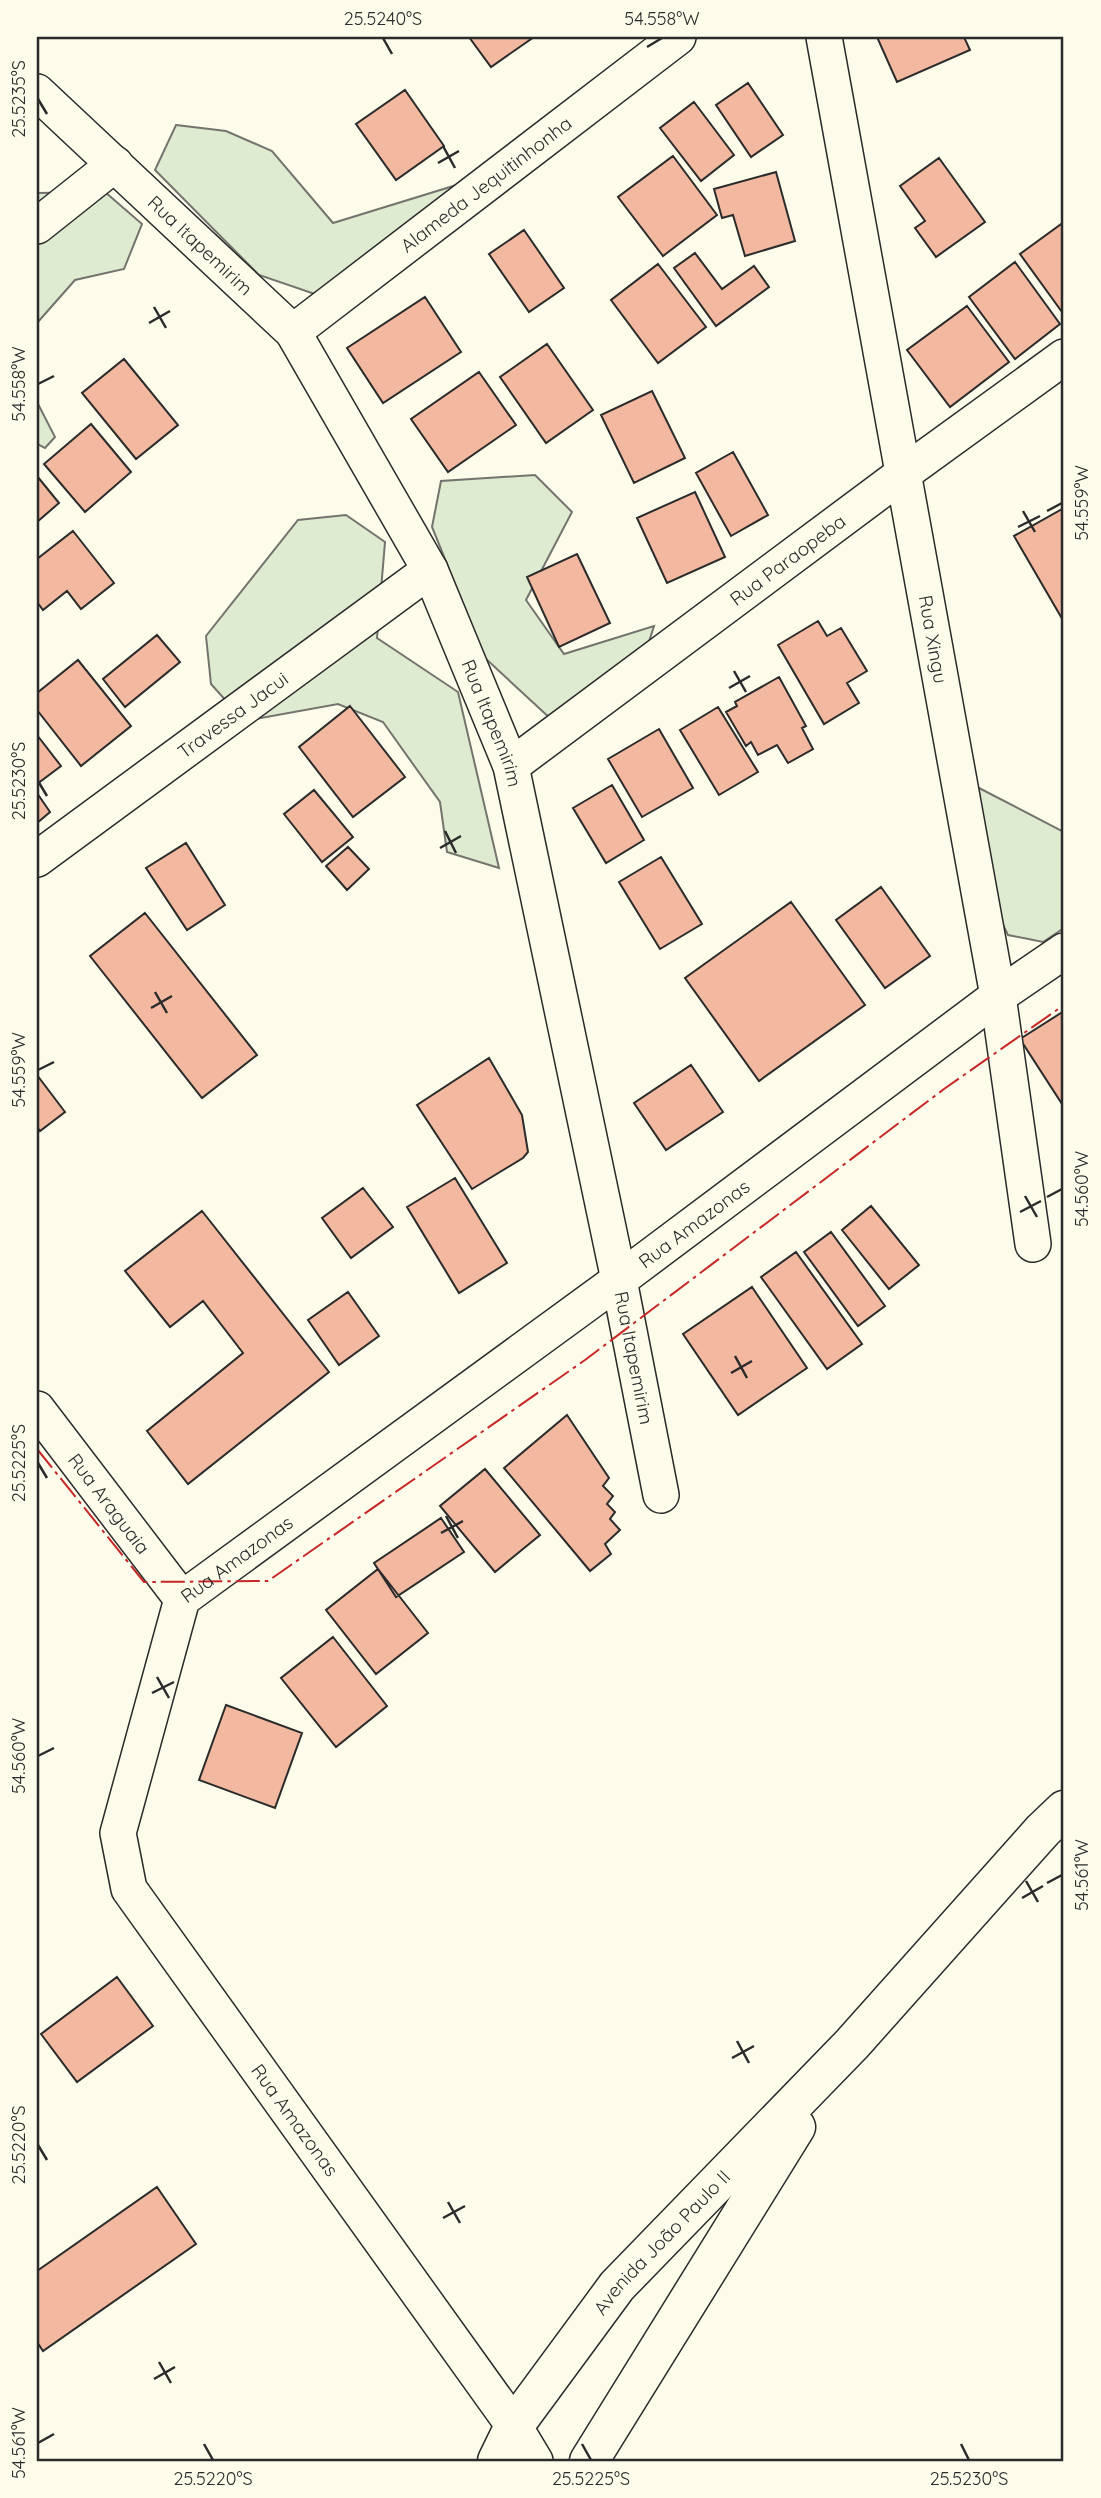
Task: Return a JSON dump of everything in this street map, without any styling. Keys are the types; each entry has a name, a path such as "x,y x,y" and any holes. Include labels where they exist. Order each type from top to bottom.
{"main road":[{"name":"Avenida João Paulo II","path":"497,2461 514,2426 617,2286 852,2044 1043,1830 1064,1810"},
{"name":"Avenida João Paulo II","path":"589,2461 776,2157 852,2044"}],"street":[{"name":"Alameda Jequitinhonha","path":"293,332 678,37"},
{"name":"Rua Xingu","path":"824,37 998,996 1033,1244"},
{"name":"Rua Itapemirim","path":"37,92 293,332 430,570 511,766 619,1280 661,1495"},
{"path":"37,226 115,164"},
{"name":"Rua Paraopeba","path":"511,766 904,472 1064,357"},
{"name":"Travessa Jacui","path":"37,859 430,570"},
{"name":"Rua Amazonas","path":"535,2461 514,2426 129,1889 118,1833 182,1599 619,1280 998,996 1064,951"},
{"name":"Rua Araguaia","path":"37,1409 182,1599"}],"green space":[{"path":"176,125 226,131 272,151 333,223 476,179 347,305 259,275 155,170"},
{"path":"105,192 142,224 124,269 75,280 37,323 37,193"},
{"path":"37,402 55,437 45,448 37,444"},
{"path":"535,475 572,512 526,600 564,654 654,626 638,676 552,720 485,658 432,527 441,481"},
{"path":"346,515 385,542 377,638 458,692 499,868 447,852 440,802 383,722 338,704 244,721 211,684 206,636 298,520"},
{"path":"979,788 1064,832 1064,928 1043,942 1008,935 989,896 982,856"}],"building":[{"path":"469,37 534,37 491,67"},
{"path":"877,37 964,37 970,50 897,82"},
{"path":"748,83 783,135 751,157 716,105"},
{"path":"405,90 444,146 396,180 356,124"},
{"path":"694,102 734,155 701,181 660,128"},
{"path":"673,156 717,215 663,256 618,197"},
{"path":"939,158 985,222 936,257 915,228 925,221 900,186"},
{"path":"776,172 795,241 745,256 733,215 722,218 714,189"},
{"path":"1064,222 1064,311 1062,312 1020,254"},
{"path":"524,230 564,288 529,312 489,254"},
{"path":"695,253 722,289 754,266 769,287 716,326 674,268"},
{"path":"1015,262 1060,324 1015,359 969,297"},
{"path":"658,264 706,327 658,363 611,300"},
{"path":"425,297 461,352 383,403 347,348"},
{"path":"967,306 1009,362 950,407 907,350"},
{"path":"547,344 593,410 546,443 500,377"},
{"path":"124,359 178,425 136,459 82,393"},
{"path":"479,372 516,425 448,472 411,419"},
{"path":"652,391 685,458 634,483 601,415"},
{"path":"91,424 131,472 85,512 44,464"},
{"path":"733,452 768,515 731,536 696,473"},
{"path":"37,476 59,503 37,522"},
{"path":"695,492 725,557 667,583 637,518"},
{"path":"1064,508 1064,622 1014,536"},
{"path":"73,531 114,583 81,609 67,591 43,610 37,602 37,559"},
{"path":"577,554 610,623 559,647 527,577"},
{"path":"818,621 827,636 841,628 867,671 847,683 859,703 824,724 778,645"},
{"path":"157,635 180,662 125,707 103,679"},
{"path":"78,660 131,726 81,766 37,710 37,693"},
{"path":"779,677 806,726 802,728 813,749 788,763 777,745 758,755 751,742 746,746 726,712 737,706 735,702"},
{"path":"350,706 405,777 353,817 299,747"},
{"path":"718,707 758,772 719,795 680,730"},
{"path":"659,729 693,788 642,817 608,759"},
{"path":"37,735 61,766 37,784"},
{"path":"612,785 644,840 606,863 573,808"},
{"path":"314,790 353,837 322,862 284,814"},
{"path":"37,793 50,812 37,823"},
{"path":"186,843 225,905 187,930 146,868"},
{"path":"348,847 369,869 347,890 326,866"},
{"path":"661,857 702,924 660,949 619,882"},
{"path":"881,887 930,956 885,988 836,920"},
{"path":"791,902 865,1005 759,1081 685,978"},
{"path":"145,913 257,1055 202,1098 90,956"},
{"path":"1064,1011 1064,1107 1020,1039"},
{"path":"489,1058 522,1115 528,1152 523,1158 472,1189 417,1105"},
{"path":"691,1065 723,1112 666,1150 634,1103"},
{"path":"37,1075 65,1112 40,1131 37,1127"},
{"path":"455,1178 507,1263 459,1293 407,1207"},
{"path":"363,1188 393,1227 351,1258 322,1218"},
{"path":"871,1206 919,1265 889,1289 842,1230"},
{"path":"202,1211 329,1372 188,1484 147,1431 243,1353 203,1301 170,1327 125,1271"},
{"path":"831,1232 885,1306 858,1326 804,1252"},
{"path":"796,1252 862,1344 827,1369 761,1277"},
{"path":"752,1287 807,1368 738,1415 683,1334"},
{"path":"348,1292 379,1336 339,1365 308,1320"},
{"path":"567,1415 609,1478 603,1486 613,1496 607,1504 615,1512 610,1519 620,1530 605,1544 611,1554 590,1571 504,1468"},
{"path":"485,1469 540,1535 495,1572 440,1506"},
{"path":"441,1518 464,1552 396,1597 374,1563"},
{"path":"378,1569 428,1633 376,1674 326,1610"},
{"path":"333,1637 387,1706 336,1747 281,1678"},
{"path":"226,1705 302,1733 275,1808 199,1780"},
{"path":"117,1977 153,2026 77,2082 41,2034"},
{"path":"157,2187 196,2244 43,2351 37,2342 37,2271"}],"power":[{"path":"37,1449 144,1582 268,1581 585,1360 944,1089 1064,1005"}]}
